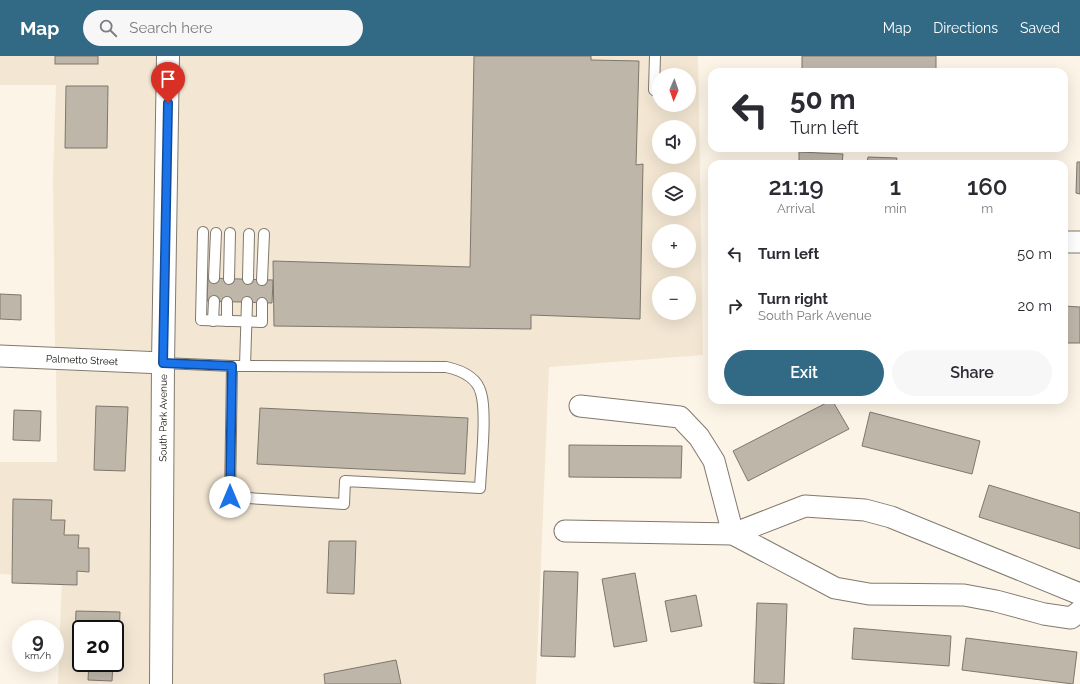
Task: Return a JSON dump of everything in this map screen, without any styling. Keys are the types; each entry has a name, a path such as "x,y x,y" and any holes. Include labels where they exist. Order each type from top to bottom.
{"street":[{"name":"South Park Avenue","path":"161,684 163,363 168,56"},
{"path":"1068,242 1080,242"},
{"name":"Palmetto Street","path":"0,356 163,363"},
{"path":"580,406 680,417 699,437 714,461 733,534 835,588 869,594 964,595 996,601 1044,614 1071,618 1080,611"},
{"path":"565,531 733,534 805,506 865,510 891,517 1080,594"}],"lane":[{"path":"655,56 655,68"},
{"path":"203,232 201,320 262,322 262,303"},
{"path":"214,278 216,232"},
{"path":"229,279 230,233"},
{"path":"248,280 249,234"},
{"path":"262,280 264,234"},
{"path":"213,321 214,301"},
{"path":"227,321 228,302"},
{"path":"245,366 247,302"},
{"path":"163,363 232,366 446,367 460,370 474,381 481,392 483,416 480,488 345,481 344,504 230,497 232,366"}],"shaded area":[{"path":"0,56 159,56 153,351 55,347 53,177 56,85 0,85"},
{"path":"179,56 698,56 703,355 549,367 536,684 171,684 173,363"},
{"path":"56,370 153,374 151,684 58,684 58,672 64,672 64,620 60,620 62,578 0,574 0,462 57,462"}],"building":[{"path":"55,56 98,56 98,64 55,64"},
{"path":"474,56 591,56 591,60 639,61 636,165 643,164 640,319 531,315 531,329 274,326 273,261 470,267"},
{"path":"802,56 936,56 936,68 802,68"},
{"path":"66,86 108,86 107,148 65,148"},
{"path":"799,152 843,154 842,160 799,160"},
{"path":"868,157 897,158 897,160 868,160"},
{"path":"1077,162 1080,162 1080,194 1076,193"},
{"path":"208,278 273,280 272,303 207,301"},
{"path":"0,294 21,295 21,320 0,319"},
{"path":"1068,306 1080,307 1080,343 1068,343"},
{"path":"824,404 834,404 849,429 748,481 733,451"},
{"path":"96,406 128,407 125,471 94,470"},
{"path":"260,408 468,418 465,474 257,464"},
{"path":"14,410 41,411 40,441 13,440"},
{"path":"870,412 980,441 972,474 862,446"},
{"path":"569,445 682,446 681,478 569,477"},
{"path":"989,485 1080,513 1080,549 979,517"},
{"path":"13,499 52,500 51,520 65,520 64,535 79,535 78,548 89,548 89,572 77,571 77,585 12,583"},
{"path":"329,541 356,541 354,594 327,593"},
{"path":"544,571 578,572 575,657 541,656"},
{"path":"635,573 647,641 614,647 602,579"},
{"path":"696,595 702,626 671,632 665,601"},
{"path":"757,603 787,604 784,684 754,683"},
{"path":"76,611 120,612 120,620 76,620"},
{"path":"854,628 951,636 949,666 852,659"},
{"path":"966,638 1077,652 1073,684 962,670"},
{"path":"396,660 401,684 325,684 324,674"},
{"path":"88,672 112,672 112,681 88,680"}],"route":[{"path":"168,103 163,363 232,366 230,497"}]}
